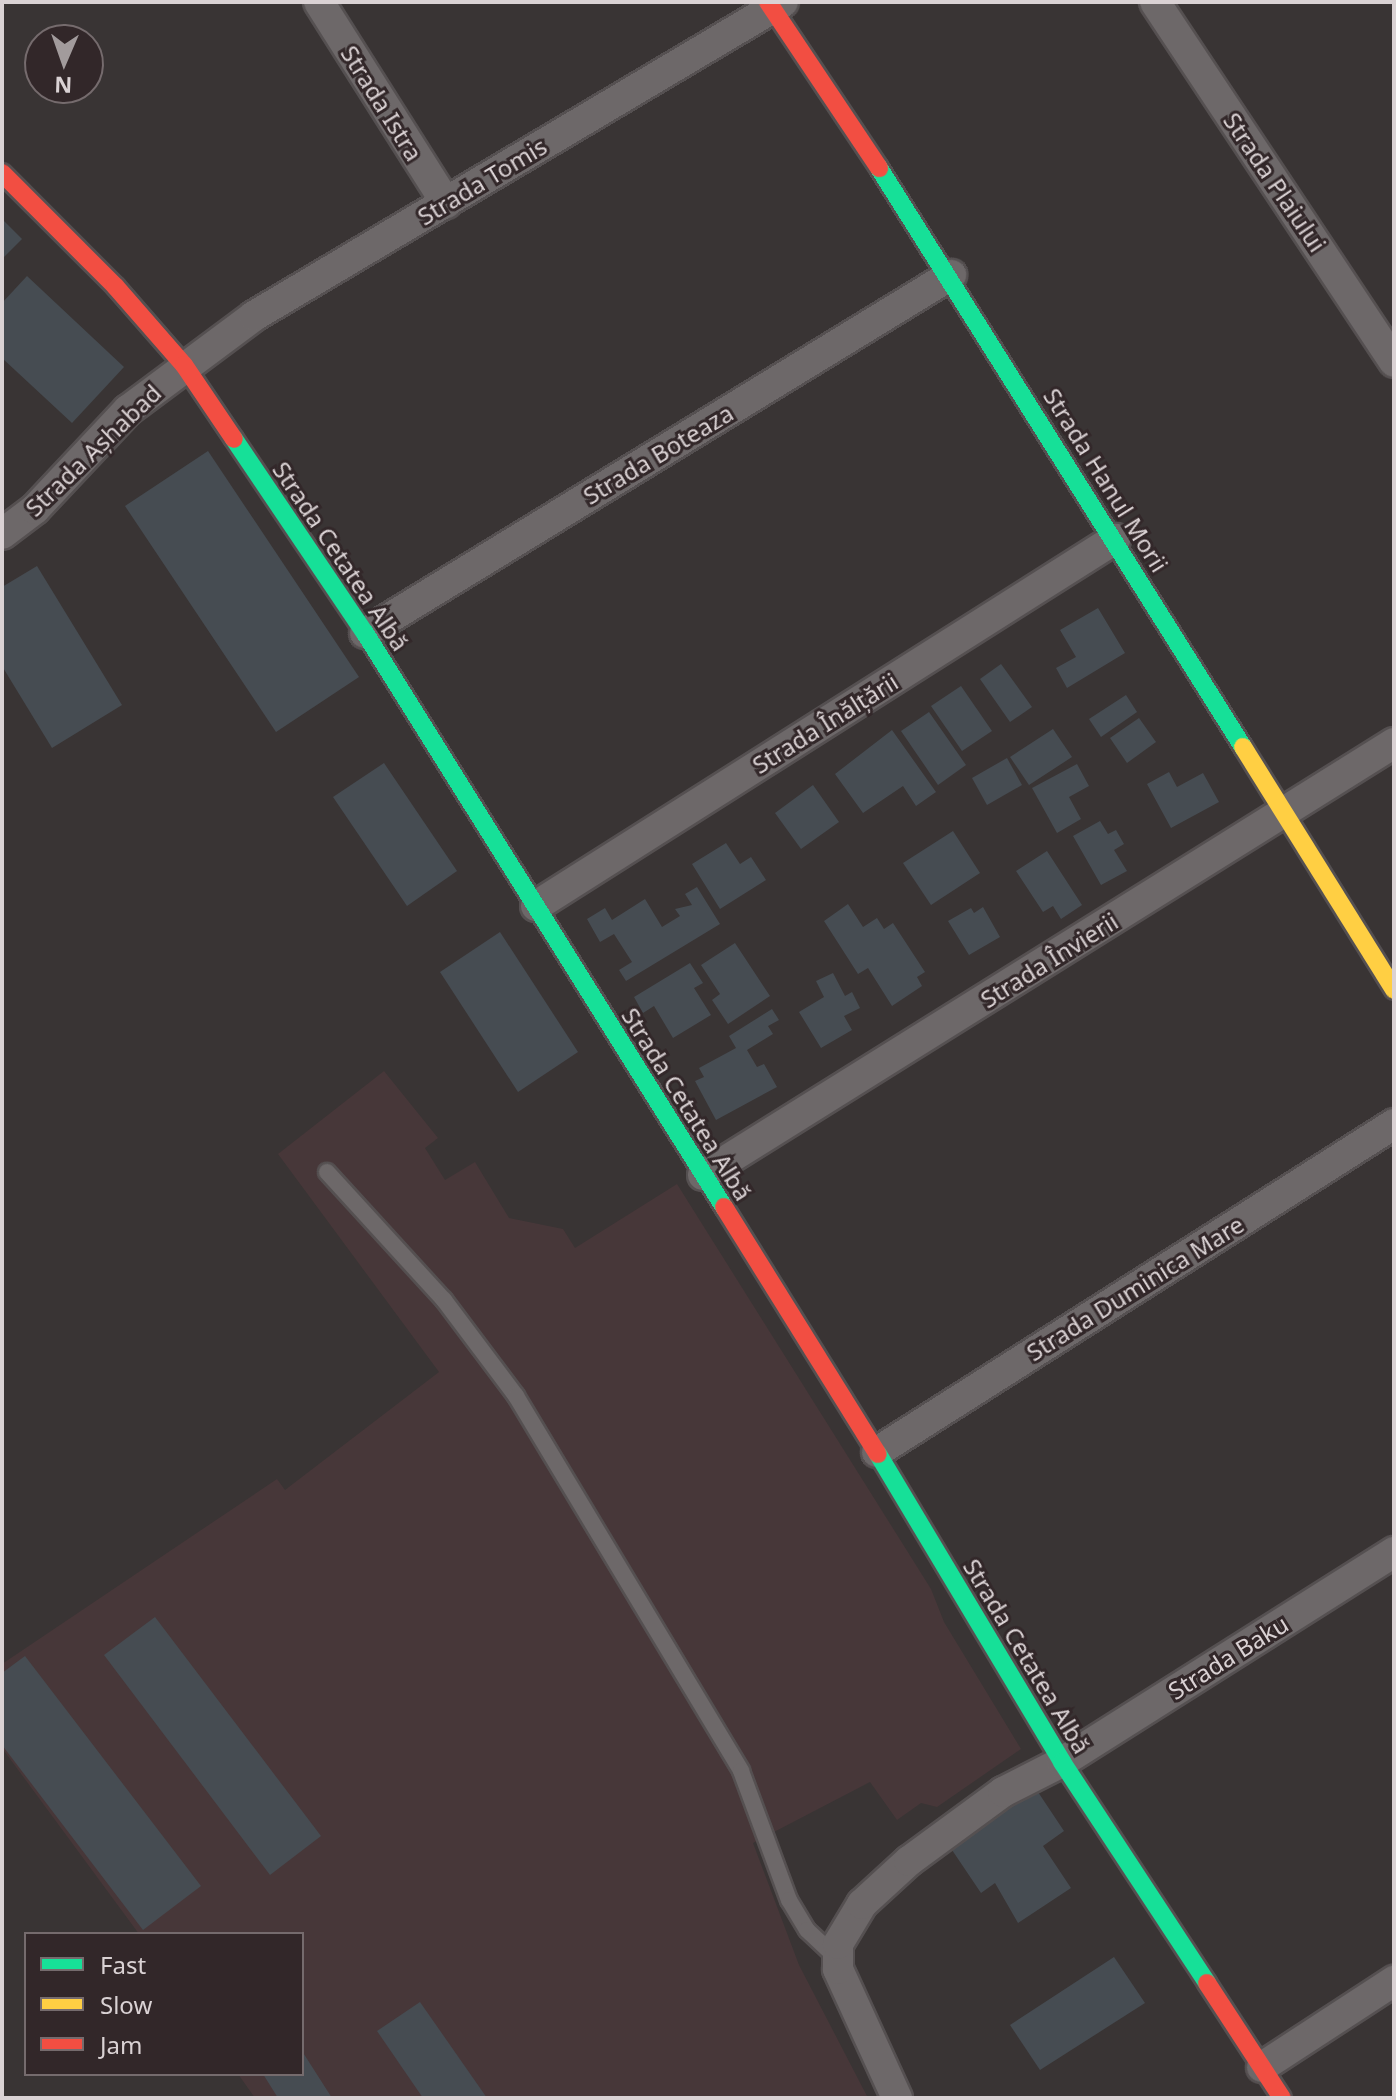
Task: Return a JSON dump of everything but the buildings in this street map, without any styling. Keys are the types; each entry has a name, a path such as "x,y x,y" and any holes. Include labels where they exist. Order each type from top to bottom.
{"street":[{"name":"Strada Istra","path":"319,2 446,203"},
{"name":"Strada Plaiului","path":"1155,2 1394,362"},
{"name":"Strada Tomis","path":"184,365 254,316 774,4"},
{"name":"Strada Hanul Morii","path":"774,4 951,275 1394,990"},
{"name":"Strada Cetatea Albă","path":"2,173 115,286 184,365 365,633 877,1452 1062,1762 1282,2098"},
{"name":"Strada Boteaza","path":"365,633 951,275"},
{"name":"Strada Așhabad","path":"2,534 35,509 128,410 184,365"},
{"name":"Strada Înălțării","path":"536,906 1115,539"},
{"name":"Strada Învierii","path":"703,1175 1394,743"},
{"name":"Strada Duminica Mare","path":"877,1452 1394,1124"},
{"name":"Strada Baku","path":"1062,1762 1394,1552"},
{"path":"897,2098 845,1989 836,1957 844,1927 909,1861 1003,1792 1062,1762"},
{"path":"1262,2067 1394,1981"}],"lane":[{"path":"327,1172 444,1300 516,1396 741,1771 795,1910 807,1930 836,1957"}],"shaded area":[{"path":"384,1071 438,1138 425,1148 445,1180 475,1162 509,1218 563,1229 575,1248 677,1184 931,1589 944,1622 1021,1749 937,1807 921,1803 897,1820 870,1782 753,1843 799,1965 868,2098 255,2098 239,2076 304,2076 304,1932 138,1932 2,1748 2,1664 277,1479 285,1490 439,1372 278,1154"}],"traffic: fast":[{"path":"879,168 1243,747"},
{"path":"234,439 365,633 724,1207"},
{"path":"878,1454 1062,1762 1207,1983"}],"traffic: slow":[{"path":"1243,747 1394,990"}],"traffic: jam":[{"path":"768,2 879,168"},
{"path":"2,173 115,286 184,365 234,439"},
{"path":"724,1207 878,1454"},
{"path":"1207,1983 1282,2098"}]}
